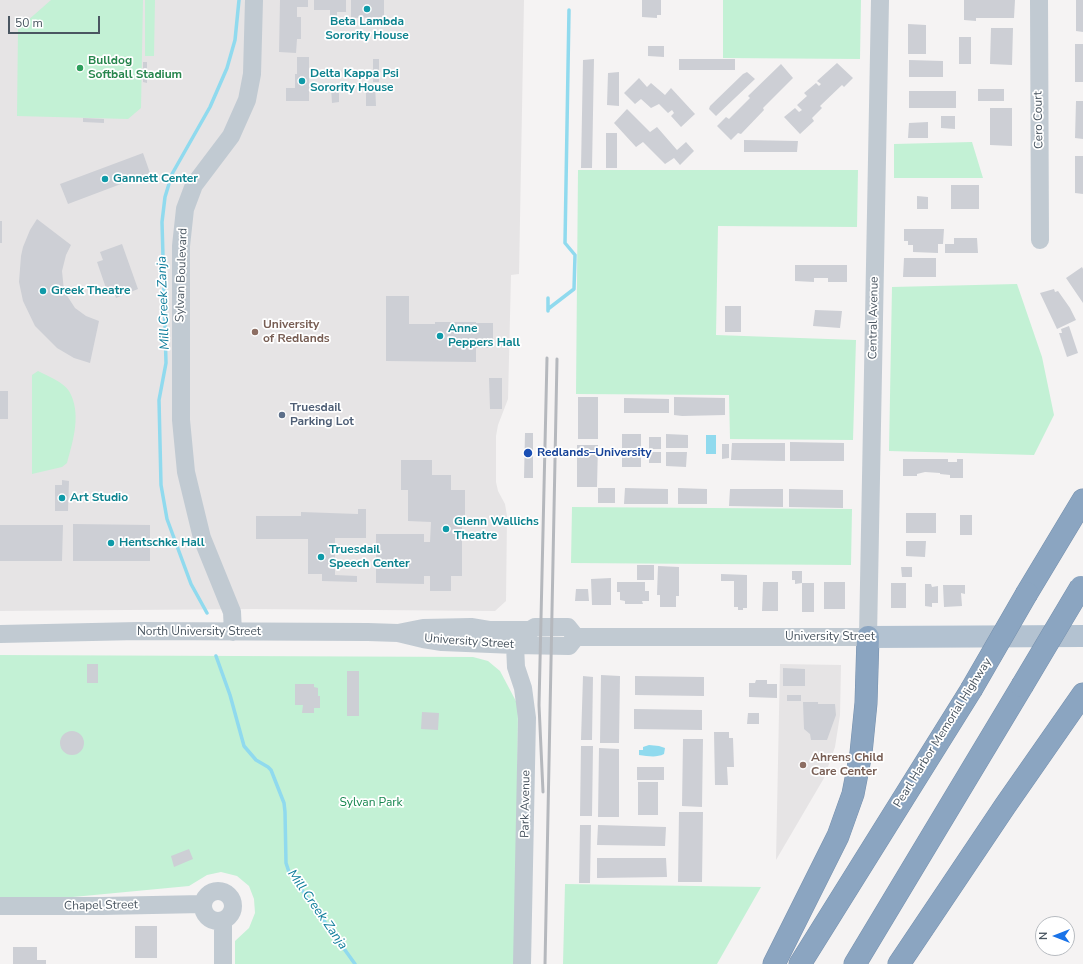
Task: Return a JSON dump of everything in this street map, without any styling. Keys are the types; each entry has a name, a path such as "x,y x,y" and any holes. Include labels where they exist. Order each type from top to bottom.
{"highway":[{"name":"Pearl Harbor Memorial Highway","path":"800,964 971,690 1083,500"},
{"path":"855,964 1082,585"},
{"path":"774,964 838,836 853,794 861,753 866,703 868,637"},
{"path":"898,964 1083,694"}],"main road":[{"name":"University Street","path":"868,637 1083,636"}],"street":[{"name":"Sylvan Boulevard","path":"233,632 232,612 202,538 186,472 181,420 181,246 185,209 194,185 231,136 247,100 252,74 254,0"},
{"name":"Central Avenue","path":"868,637 880,0"},
{"name":"Cero Court","path":"1039,0 1040,240"},
{"name":"University Street","path":"398,633 423,628 471,627 489,630 530,630 535,627 568,627 576,637"},
{"name":"North University Street","path":"0,634 100,631 398,633"},
{"name":"University Street","path":"398,633 442,642 515,645 569,646 576,637"},
{"name":"University Street","path":"576,637 868,637"},
{"name":"Park Avenue","path":"515,645 516,667 523,688 527,718 522,964"},
{"path":"221,891 229,896 233,905 227,918 223,921 213,921 205,914 202,904 211,892 221,891"},
{"name":"Chapel Street","path":"0,906 202,904"},
{"path":"223,921 223,964"}],"shaded area":[{"name":"University of Redlands","path":"0,0 524,0 519,274 511,275 508,399 498,425 496,436 496,482 498,491 505,504 507,516 506,601 495,611 254,609 0,611"},
{"name":"Ahrens Child Care Center","path":"780,664 841,665 840,715 835,747 824,778 776,860"}],"green space":[{"name":"Bulldog Softball Stadium","path":"51,0 143,0 141,108 128,119 17,116 18,29"},
{"path":"145,0 155,0 154,56 145,56"},
{"path":"723,0 861,0 860,59 723,58"},
{"path":"972,142 983,178 894,178 894,144"},
{"path":"578,170 858,170 857,227 718,226 716,335 856,340 853,440 730,439 729,395 576,394"},
{"path":"1017,284 1042,357 1054,415 1034,455 889,451 892,287"},
{"path":"38,371 59,382 69,391 73,400 76,418 72,446 67,463 62,467 32,474 32,375"},
{"path":"572,507 852,509 851,565 571,563"},
{"name":"Sylvan Park","path":"0,655 473,657 488,661 500,671 518,705 516,964 235,964 235,941 249,928 255,913 254,899 249,886 237,876 221,872 207,875 189,886 73,897 0,898"},
{"path":"565,884 761,887 717,964 563,964"}],"water":[{"path":"706,435 716,435 716,454 706,454"},
{"path":"649,745 665,748 664,754 655,756 639,755 639,750 643,750 643,747"}],"building":[{"path":"280,0 308,0 308,7 297,7 297,17 301,17 301,39 297,39 296,53 279,52"},
{"path":"314,0 346,0 346,12 337,12 337,17 330,17 330,10 314,10"},
{"name":"Beta Lambda Sorority House","path":"351,0 384,0 384,17 351,18"},
{"path":"642,0 661,0 661,15 657,15 657,18 642,17"},
{"path":"964,0 1015,0 1014,18 976,18 976,21 964,20"},
{"path":"1076,0 1083,0 1083,32 1076,31"},
{"path":"908,24 926,25 926,54 908,54"},
{"path":"991,28 1013,28 1012,65 990,64"},
{"path":"959,37 971,37 971,64 959,64"},
{"path":"1075,44 1083,44 1083,82 1075,82"},
{"path":"648,46 664,46 664,57 648,56"},
{"name":"Delta Kappa Psi Sorority House","path":"297,57 309,57 309,101 286,101 286,88 295,88"},
{"path":"373,59 379,59 379,82 373,82"},
{"path":"594,59 592,168 581,168 583,60"},
{"path":"679,59 735,59 735,70 679,70"},
{"path":"909,60 943,61 943,77 909,77"},
{"path":"143,62 147,62 147,83 143,82"},
{"path":"837,63 853,78 844,87 842,85 820,106 822,108 812,118 814,121 800,134 784,117 795,108 799,112 802,110 797,105 807,96 804,93 816,83 819,86 821,84 817,81"},
{"path":"781,64 793,78 763,108 764,110 741,134 738,133 731,140 717,126 726,117 729,119 750,98 748,96"},
{"path":"619,72 619,106 607,105 608,73"},
{"path":"747,72 755,79 716,116 709,109 710,106 743,74"},
{"path":"639,78 647,87 651,83 665,95 671,88 695,114 681,127 671,116 674,113 672,110 668,113 659,104 651,108 641,99 635,104 624,93"},
{"path":"375,84 376,106 366,106 366,85"},
{"path":"339,87 339,102 332,103 331,88"},
{"path":"978,89 1004,89 1004,101 978,101"},
{"path":"909,91 956,91 956,108 909,108"},
{"path":"1076,101 1083,101 1083,139 1075,138"},
{"path":"990,108 1012,108 1012,146 990,145"},
{"path":"627,109 650,132 657,127 677,150 686,142 694,151 680,165 674,158 665,164 643,142 636,147 614,123"},
{"path":"941,116 955,116 955,129 941,128"},
{"path":"83,118 104,119 104,123 83,122"},
{"path":"928,122 928,138 908,138 909,123"},
{"path":"606,133 617,133 617,168 606,168"},
{"path":"744,140 798,141 797,152 744,152"},
{"name":"Gannett Center","path":"143,153 150,173 68,204 60,184"},
{"path":"1075,156 1083,156 1083,194 1075,193"},
{"path":"951,185 979,185 979,209 951,209"},
{"path":"917,196 928,197 928,209 917,209"},
{"name":"Greek Theatre","path":"37,219 71,245 66,255 62,271 64,291 75,308 86,316 99,321 90,363 74,358 57,348 35,326 23,301 19,282 21,256 30,230"},
{"path":"0,221 2,221 2,243 0,243"},
{"path":"904,229 944,229 943,244 938,244 938,253 913,252 913,245 908,245 908,241 904,241"},
{"path":"954,238 977,238 978,253 945,253 945,244 954,244"},
{"name":"Greek Theatre","path":"122,244 138,289 116,298 113,289 107,291 97,262 103,260 100,252"},
{"path":"904,258 936,258 936,277 903,277"},
{"path":"795,265 847,265 847,282 828,282 828,278 814,278 814,282 795,281"},
{"path":"1082,267 1083,269 1083,303 1066,278"},
{"path":"1054,289 1055,292 1058,291 1070,308 1076,320 1057,329 1040,293"},
{"name":"Anne Peppers Hall","path":"386,296 409,296 409,324 435,324 435,322 493,323 493,348 476,348 476,362 386,361"},
{"path":"725,306 741,306 741,332 725,332"},
{"path":"815,310 842,311 840,328 813,326"},
{"path":"1069,326 1078,353 1067,357 1059,333 1062,333 1061,329"},
{"path":"489,378 502,378 502,409 490,409"},
{"path":"0,391 8,391 8,419 0,419"},
{"path":"578,397 598,397 598,439 578,439"},
{"path":"674,397 725,398 725,415 674,415"},
{"path":"624,398 669,399 669,413 624,413"},
{"path":"525,433 533,433 533,478 524,478"},
{"path":"622,434 641,434 641,448 622,448"},
{"path":"666,434 688,435 688,448 666,448"},
{"path":"649,437 661,437 661,449 649,449"},
{"path":"790,442 844,443 844,461 790,461"},
{"path":"732,443 785,443 785,461 731,460"},
{"path":"722,444 729,444 729,458 722,459"},
{"path":"577,445 598,445 597,487 577,487"},
{"path":"622,452 641,452 641,467 622,467"},
{"path":"649,452 661,452 661,463 649,463"},
{"path":"666,452 687,452 686,467 666,466"},
{"path":"903,459 948,459 948,462 957,462 957,459 963,459 963,478 950,478 950,475 925,472 917,474 917,476 903,476"},
{"name":"Glenn Wallichs Theatre","path":"401,460 432,460 432,475 451,475 451,490 465,490 465,525 462,525 462,576 451,576 451,591 430,591 430,576 424,576 424,584 376,583 376,534 424,534 424,542 430,542 431,522 408,521 408,490 401,490"},
{"name":"Art Studio","path":"62,480 69,481 68,511 55,511 55,485 62,485"},
{"path":"598,488 615,488 615,503 598,503"},
{"path":"625,488 668,489 668,504 624,504"},
{"path":"678,488 707,489 707,504 678,504"},
{"path":"730,489 783,489 783,507 729,506"},
{"path":"789,489 843,490 843,508 789,507"},
{"name":"Truesdail Speech Center","path":"358,509 366,509 366,538 335,538 335,575 357,576 357,582 322,581 322,574 308,574 308,539 256,539 256,516 301,516 301,512 358,514"},
{"path":"906,513 936,513 936,533 906,533"},
{"path":"960,515 972,515 972,535 960,535"},
{"name":"Hentschke Hall","path":"73,524 150,525 150,561 73,561"},
{"path":"0,525 63,525 62,561 0,561"},
{"path":"906,541 926,541 925,557 906,556"},
{"path":"637,565 654,565 654,580 637,580"},
{"path":"658,566 679,567 679,596 676,596 676,607 660,607 660,595 657,595"},
{"path":"901,567 912,567 912,577 902,577"},
{"path":"792,571 802,571 802,583 795,584 795,580 792,580"},
{"path":"721,574 747,575 747,608 738,610 738,607 734,607 734,581 721,581"},
{"path":"611,578 611,605 592,605 591,579"},
{"path":"617,582 645,582 645,591 649,591 649,601 642,601 643,604 625,604 625,601 620,600 620,592 617,592"},
{"path":"763,582 778,582 778,611 762,611"},
{"path":"824,582 845,582 845,609 824,609"},
{"path":"802,583 814,583 814,612 802,612"},
{"path":"891,583 906,583 906,608 891,608"},
{"path":"925,584 931,584 932,587 938,586 938,603 932,603 932,607 925,606"},
{"path":"943,585 965,585 965,594 961,593 962,606 944,607"},
{"path":"576,589 588,589 589,601 575,601"},
{"path":"87,664 98,664 98,683 87,683"},
{"path":"783,668 805,669 805,686 783,686"},
{"path":"347,671 359,671 359,716 347,716"},
{"path":"601,675 620,676 619,743 600,743"},
{"path":"583,676 593,677 592,740 581,740"},
{"path":"635,676 704,677 704,696 635,695"},
{"path":"756,680 767,680 767,684 777,684 777,698 749,697 749,683 755,683"},
{"path":"295,684 314,684 314,687 318,688 320,708 314,708 314,713 302,713 303,705 295,705"},
{"path":"787,695 801,695 801,701 787,701"},
{"path":"803,702 835,704 836,715 827,740 811,740 810,734 804,729"},
{"path":"634,709 702,710 702,730 634,729"},
{"path":"422,712 439,713 438,730 421,729"},
{"path":"748,713 759,713 759,724 747,724"},
{"path":"72,731 80,735 84,743 80,751 72,755 64,751 60,743 64,735"},
{"path":"714,732 729,732 729,738 733,738 734,767 727,767 728,785 715,785"},
{"path":"683,739 703,739 702,807 682,806"},
{"path":"581,746 593,746 592,816 580,816"},
{"path":"599,748 619,749 619,817 598,817"},
{"path":"637,767 664,767 664,780 637,780"},
{"path":"638,782 658,782 658,815 638,815"},
{"path":"679,812 703,812 702,882 678,882"},
{"path":"580,825 591,825 590,883 579,883"},
{"path":"598,825 666,827 665,846 597,845"},
{"path":"189,849 193,859 174,867 171,856"},
{"path":"597,858 666,858 667,877 597,878"},
{"path":"135,926 157,926 157,958 135,958"},
{"path":"13,947 37,947 37,960 46,960 46,964 13,964"}],"waterway":[{"name":"Mill Creek Zanja","path":"207,613 191,584 167,519 161,485 159,400 166,363 162,222 165,197 172,174 210,107 227,68 235,40 239,0"},
{"path":"548,311 548,309 574,289 575,255 565,243 569,10"},
{"path":"548,298 548,309"},
{"name":"Mill Creek Zanja","path":"216,656 230,695 244,746 256,760 271,770 284,803 286,863 289,872 355,964"}],"railway":[{"path":"543,792 539,705 547,358"},
{"path":"545,964 557,359"}],"place":[{"name":"Beta Lambda Sorority House","path":"367,9"},
{"name":"Bulldog Softball Stadium","path":"80,68"},
{"name":"Delta Kappa Psi Sorority House","path":"302,81"},
{"name":"Gannett Center","path":"105,179"},
{"name":"Greek Theatre","path":"43,291"},
{"name":"University of Redlands","path":"255,332"},
{"name":"Anne Peppers Hall","path":"440,336"},
{"name":"Truesdail Parking Lot","path":"282,415"},
{"name":"Redlands–University","path":"528,453"},
{"name":"Art Studio","path":"62,498"},
{"name":"Glenn Wallichs Theatre","path":"446,529"},
{"name":"Hentschke Hall","path":"111,543"},
{"name":"Truesdail Speech Center","path":"321,557"},
{"name":"Ahrens Child Care Center","path":"803,765"}]}
